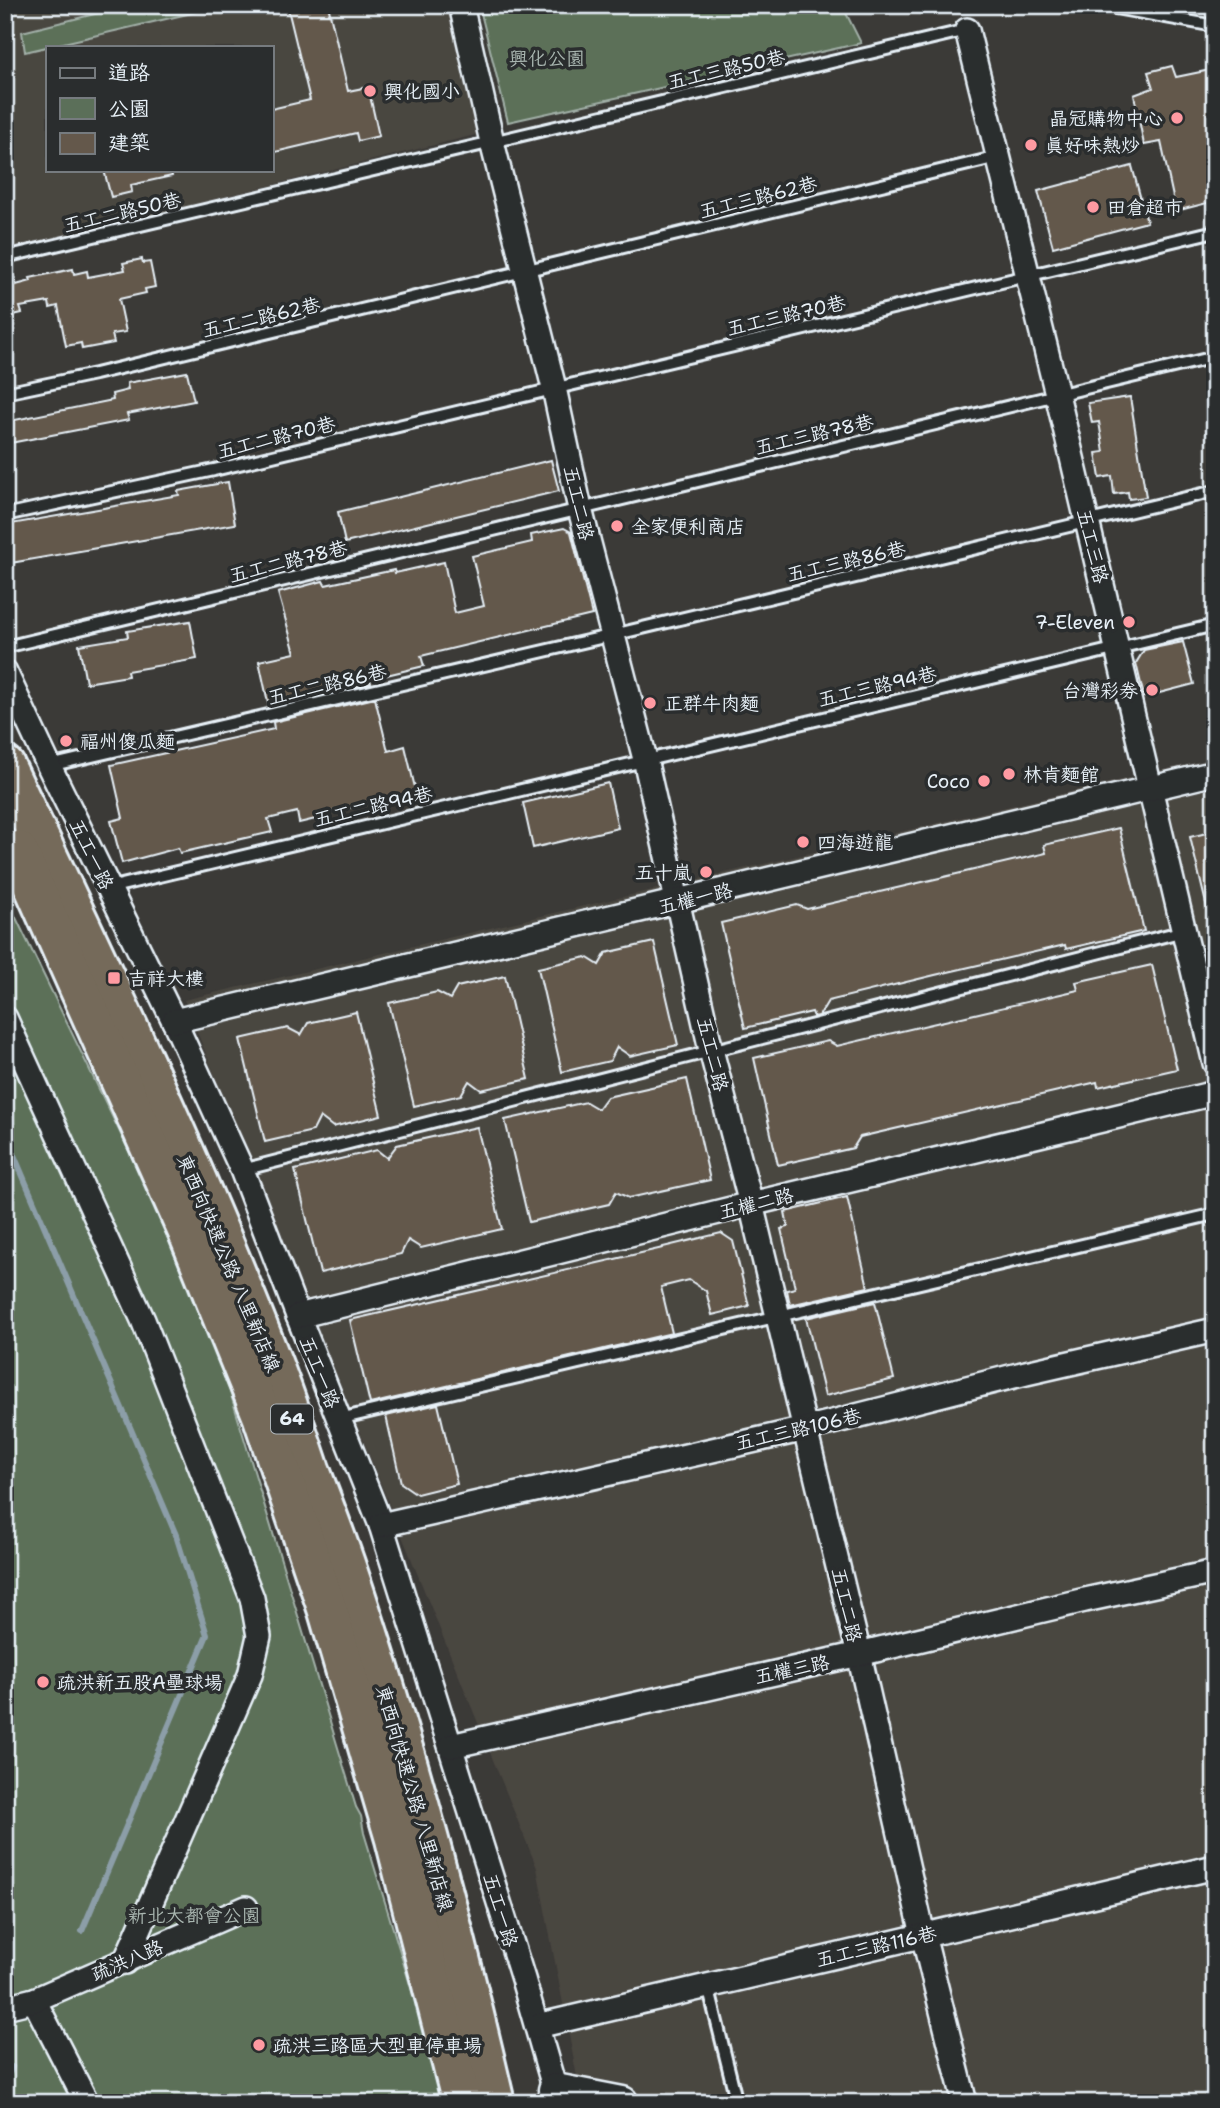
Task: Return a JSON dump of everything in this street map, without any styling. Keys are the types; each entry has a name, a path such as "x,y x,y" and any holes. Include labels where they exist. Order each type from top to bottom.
{"highway":[{"name":"東西向快速公路 八里新店線","path":"5,766 136,1046 271,1358 345,1564 397,1730 432,1854 495,2103"},
{"name":"東西向快速公路 八里新店線","path":"5,824 187,1230 262,1415 328,1611 388,1814 463,2103"}],"street":[{"name":"五工二路","path":"461,5 492,142 554,388 580,509 645,759 711,1050 751,1204 859,1654 923,1936 965,2103"},
{"name":"五工三路","path":"967,30 1057,394 1215,1063"},
{"name":"五工一路","path":"5,672 174,1021 242,1170 382,1525 537,2026 556,2096"},
{"name":"五權一路","path":"174,1021 1215,773"},
{"path":"5,1018 143,1320 252,1598 259,1636 250,1675 125,1962"},
{"name":"五權二路","path":"298,1315 1215,1093"},
{"name":"五工三路106巷","path":"382,1525 805,1429 1026,1373 1215,1330"},
{"name":"五權三路","path":"451,1746 1215,1572"},
{"name":"五工三路116巷","path":"537,2026 1215,1867"},
{"name":"疏洪八路","path":"5,2007 34,2000 246,1908"},
{"path":"34,2000 88,2103"},
{"path":"556,2096 622,2103"}],"lane":[{"path":"1098,5 1215,26"},
{"name":"五工三路50巷","path":"492,142 967,30"},
{"name":"五工二路50巷","path":"5,257 492,142"},
{"name":"五工三路62巷","path":"525,272 998,157"},
{"name":"五工三路70巷","path":"554,388 1215,231"},
{"name":"五工二路62巷","path":"5,393 525,272"},
{"name":"五工三路78巷","path":"580,509 1215,357"},
{"name":"五工二路70巷","path":"5,515 214,470 554,388"},
{"name":"五工三路86巷","path":"612,635 1215,491"},
{"name":"五工二路78巷","path":"5,647 580,509"},
{"name":"五工三路94巷","path":"645,759 1215,625"},
{"name":"五工二路86巷","path":"49,766 612,635"},
{"name":"五工二路94巷","path":"109,888 645,759"},
{"path":"242,1170 1184,931"},
{"path":"339,1419 1215,1214"},
{"path":"708,1986 737,2103"}],"shaded area":[{"name":"興化國小","path":"5,5 447,5 479,134 5,251"},
{"path":"1215,758 1215,2103 582,2103 537,1868 184,1000"}],"green space":[{"path":"100,5 226,5 25,52 22,32 107,11"},
{"name":"興化公園","path":"479,5 842,5 861,43 508,122"},
{"name":"新北大都會公園","path":"5,895 204,1306 446,2103 5,2103"}],"building":[{"path":"287,5 328,5 348,91 368,87 379,136 358,141 356,133 273,153 273,109 310,100"},
{"name":"晶冠購物中心","path":"1172,66 1176,77 1215,69 1215,201 1176,211 1161,142 1144,145 1134,95 1153,88 1148,72"},
{"name":"田倉超市","path":"1132,166 1147,222 1053,247 1038,191"},
{"path":"105,172 171,172 172,176 131,185 132,192 111,197"},
{"path":"142,259 143,263 150,262 155,287 145,289 146,293 119,299 126,332 112,334 114,343 82,349 81,343 66,346 58,306 50,308 49,302 20,307 22,313 5,317 5,269 12,268 16,285 31,281 30,278 73,269 74,274 87,271 88,277 125,270 123,263"},
{"path":"187,372 194,401 127,414 129,420 5,444 5,422 113,400 112,394 128,390 127,383"},
{"path":"1130,397 1146,497 1129,499 1128,492 1114,494 1112,476 1100,478 1096,453 1104,452 1099,422 1092,423 1088,403"},
{"path":"551,460 559,491 345,543 338,512"},
{"path":"228,482 235,524 5,564 5,525 179,495 178,491"},
{"path":"564,528 571,532 592,615 421,656 424,666 370,679 371,683 269,707 259,661 295,653 278,593 323,581 325,585 444,562 455,613 484,606 472,556 532,542 531,535"},
{"path":"190,621 197,659 127,671 128,676 86,683 79,645 128,637 127,631"},
{"path":"1183,642 1194,684 1144,697 1136,663 1144,650"},
{"path":"375,698 388,751 405,746 416,792 327,813 328,816 299,823 297,812 268,819 272,832 180,853 178,848 122,863 111,821 123,818 111,765 274,729 273,722"},
{"path":"608,783 618,828 533,848 523,803"},
{"path":"1119,828 1144,931 1066,949 1065,945 828,1001 819,1016 814,1017 812,1012 745,1028 721,923 797,905 807,909 1046,853 1044,845"},
{"path":"1215,831 1215,915 1209,916 1190,837"},
{"path":"654,942 678,1045 630,1056 617,1047 610,1061 562,1072 538,968 586,957 599,965 606,953"},
{"path":"1152,965 1177,1069 1098,1087 1097,1082 860,1137 853,1148 778,1165 754,1058 828,1041 837,1046 1078,990 1076,982"},
{"path":"505,976 529,1079 481,1090 469,1081 461,1095 414,1106 389,1003 437,992 450,999 457,987"},
{"path":"356,1012 381,1115 333,1127 320,1117 313,1131 265,1142 240,1039 288,1028 301,1035 308,1023"},
{"path":"687,1079 710,1180 629,1198 616,1192 609,1204 529,1222 505,1120 586,1102 598,1109 607,1097"},
{"path":"477,1127 502,1229 421,1248 408,1240 401,1254 320,1273 295,1170 377,1150 387,1158 397,1145"},
{"path":"847,1197 868,1287 790,1305 787,1290 795,1288 781,1229 788,1227 785,1212"},
{"path":"721,1233 733,1241 749,1306 712,1315 706,1291 689,1280 661,1287 672,1333 370,1404 350,1320"},
{"path":"875,1302 894,1379 825,1396 806,1318"},
{"path":"438,1404 457,1484 417,1494 401,1483 386,1416"}],"waterway":[{"path":"5,1134 176,1535 207,1635 82,1931"},
{"path":"5,2083 12,2067"}],"place":[{"name":"興化國小","path":"370,91"},
{"name":"晶冠購物中心","path":"1177,118"},
{"name":"真好味熱炒","path":"1031,145"},
{"name":"田倉超市","path":"1093,207"},
{"name":"全家便利商店","path":"617,526"},
{"name":"7-Eleven","path":"1129,622"},
{"name":"台灣彩券","path":"1152,690"},
{"name":"正群牛肉麵","path":"650,703"},
{"name":"福州傻瓜麵","path":"66,741"},
{"name":"林肯麵館","path":"1009,774"},
{"name":"Coco","path":"984,781"},
{"name":"四海遊龍","path":"803,842"},
{"name":"五十嵐","path":"706,872"},
{"name":"吉祥大樓","path":"114,978"},
{"name":"疏洪新五股A壘球場","path":"43,1682"},
{"name":"疏洪三路區大型車停車場","path":"259,2045"}]}
